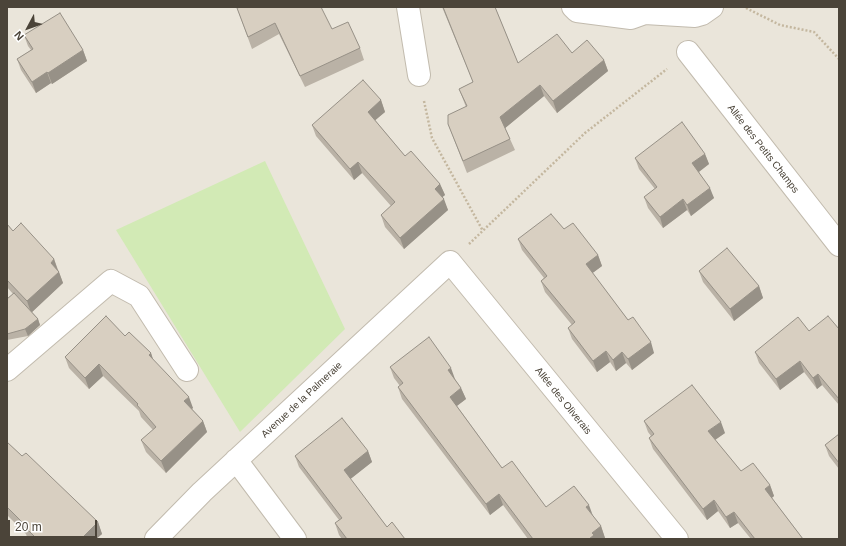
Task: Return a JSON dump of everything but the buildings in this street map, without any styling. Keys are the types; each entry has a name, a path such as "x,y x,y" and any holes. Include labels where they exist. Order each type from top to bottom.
{"street":[{"path":"408,7 419,75"},
{"path":"573,7 577,11 631,18 645,14 695,16 702,14 712,7"},
{"name":"Allée des Petits Champs","path":"688,52 839,245"},
{"name":"Avenue de la Palmeraie","path":"156,539 202,492 450,262"},
{"name":"Allée des Oliverais","path":"450,262 677,539"},
{"path":"7,370 111,281 139,296 187,370"},
{"path":"236,460 295,539"}],"path":[{"path":"746,8 780,25 814,32 839,59"},
{"path":"450,262 585,133 688,52"},
{"path":"419,75 432,138 483,231"}],"shaded area":[{"path":"7,7 839,7 839,539 7,539"}],"green space":[{"path":"265,161 345,329 240,432 116,230"}]}
